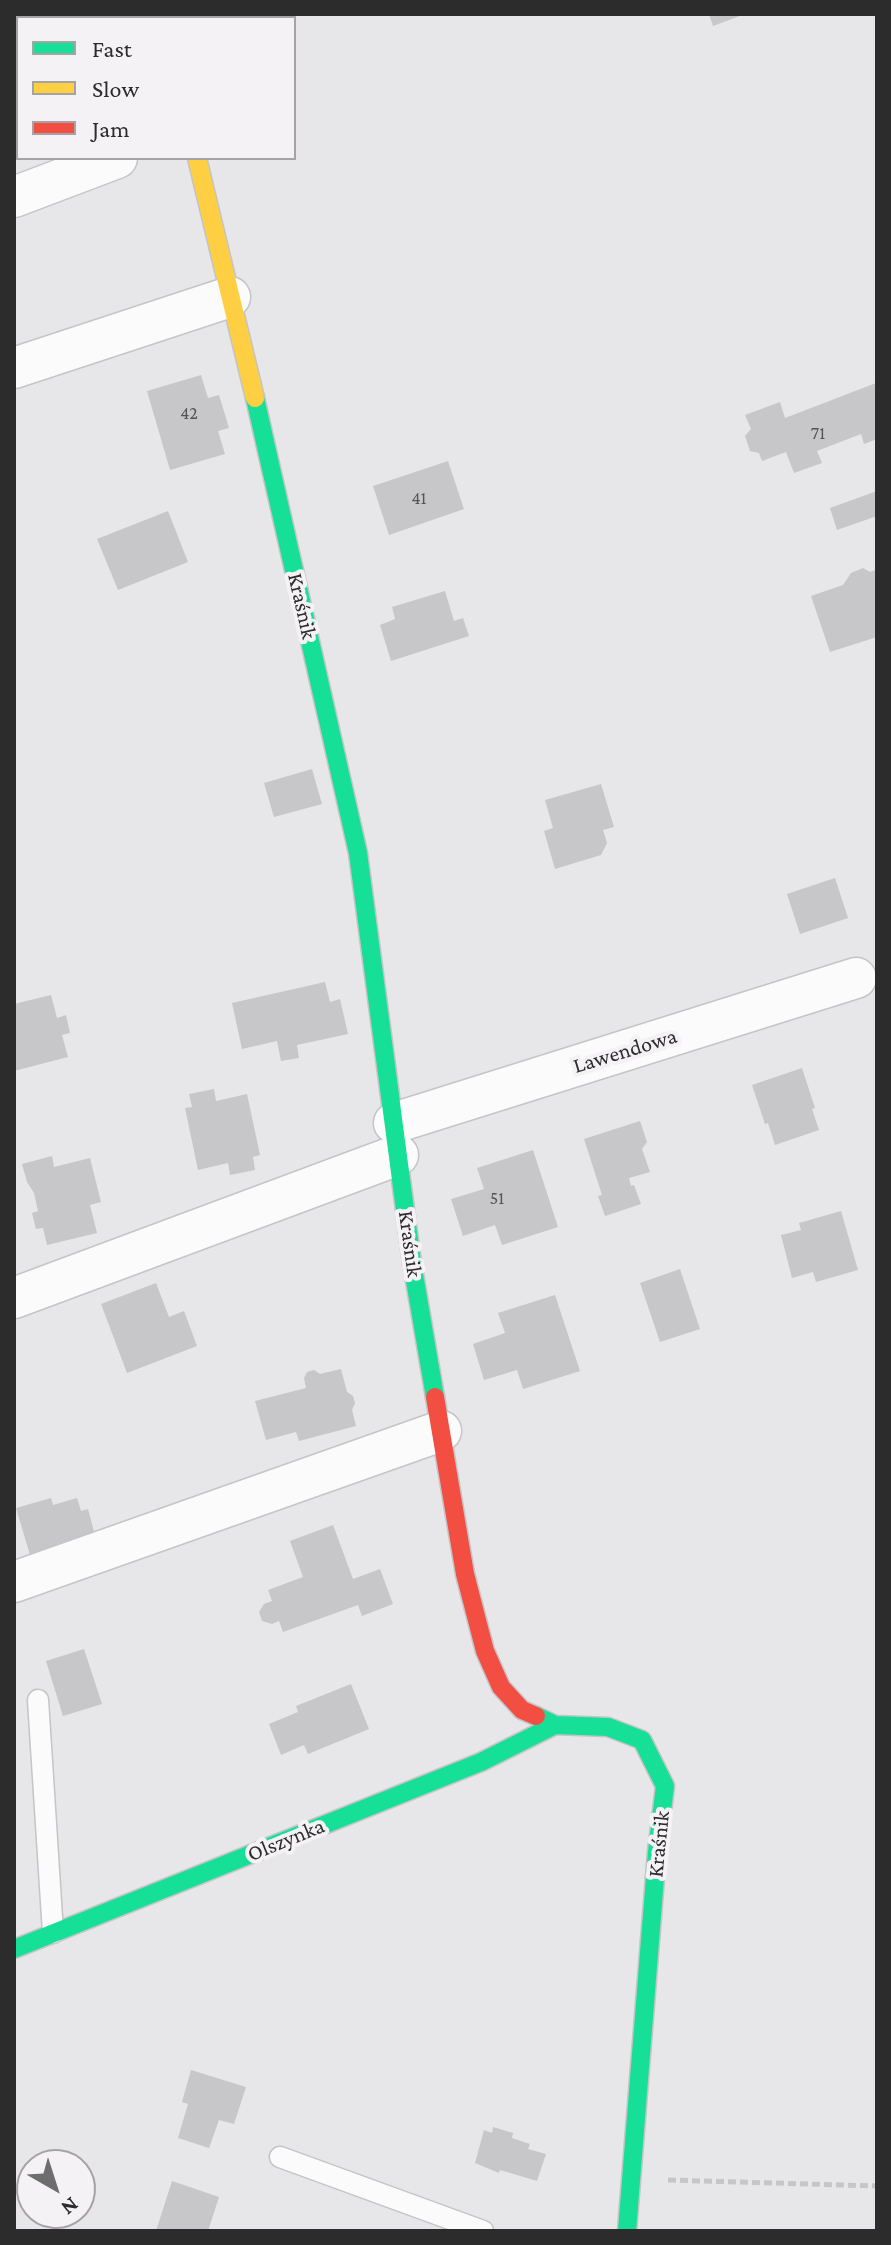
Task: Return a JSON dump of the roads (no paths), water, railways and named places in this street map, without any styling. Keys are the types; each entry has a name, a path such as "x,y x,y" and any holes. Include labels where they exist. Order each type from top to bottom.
{"street":[{"path":"14,197 112,160"},
{"name":"Kraśnik","path":"197,160 265,440 358,853 412,1263 465,1574 485,1651 501,1687 522,1710 555,1725 608,1727 642,1740 665,1786 627,2231"},
{"path":"14,368 230,297"},
{"name":"Lawendowa","path":"14,1298 396,1139 856,978"},
{"path":"14,1582 441,1431"},
{"name":"Olszynka","path":"14,1949 481,1762 555,1725"}],"lane":[{"path":"38,1700 53,1933"},
{"path":"280,2157 483,2231"}]}
